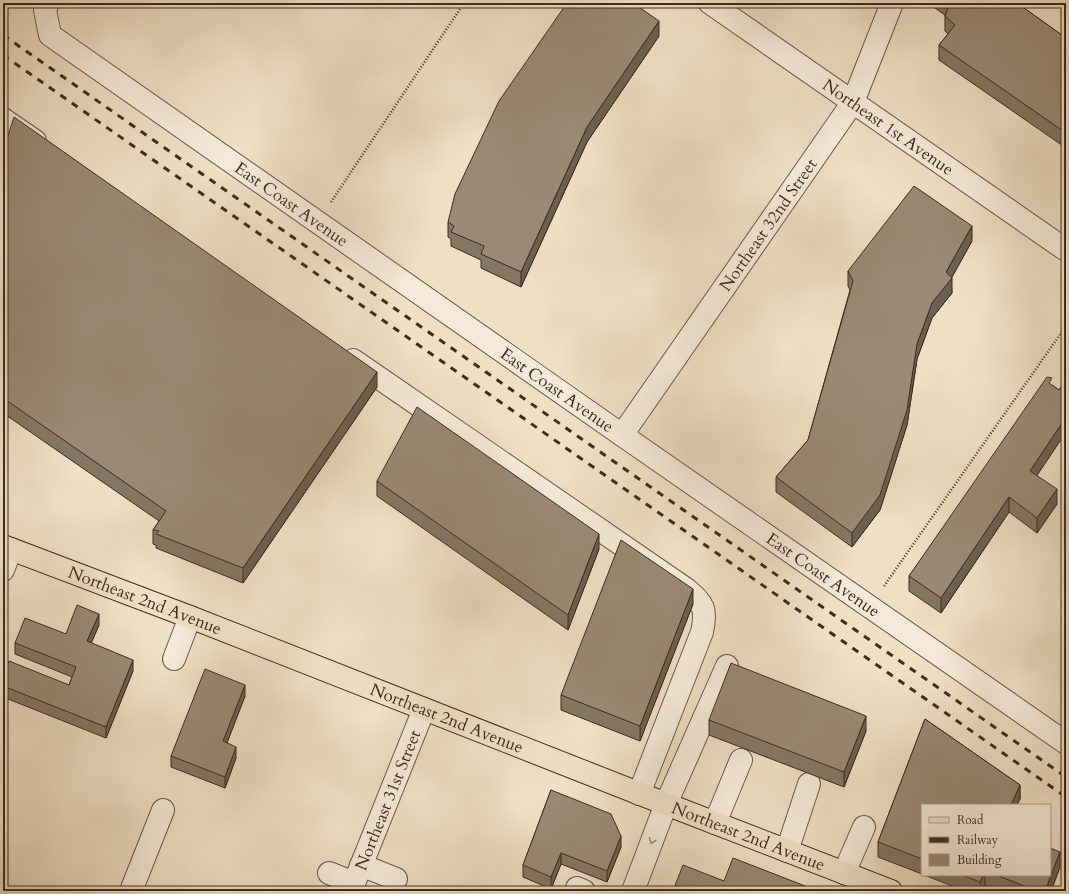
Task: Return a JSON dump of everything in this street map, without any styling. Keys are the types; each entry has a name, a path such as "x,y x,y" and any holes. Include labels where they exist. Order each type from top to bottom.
{"main road":[{"name":"Northeast 2nd Avenue","path":"7,547 891,891"}],"street":[{"name":"East Coast Avenue","path":"48,3 45,10 50,35 622,434 1064,736"},
{"name":"Northeast 1st Avenue","path":"710,3 1066,250"},
{"name":"Northeast 32nd Street","path":"622,434 853,102 892,3"},
{"path":"3,119 49,151"},
{"path":"338,349 686,589 699,600 704,609 705,619 702,632 639,794"},
{"path":"3,570 7,547"},
{"path":"174,659 190,617"},
{"path":"633,891 666,804 727,666"},
{"name":"Northeast 31st Street","path":"355,880 424,709"},
{"path":"715,823 741,760"},
{"path":"787,851 809,784"},
{"path":"131,891 163,810"},
{"path":"844,873 864,827"},
{"path":"329,873 355,880 396,879"}],"path":[{"path":"331,202 464,3"},
{"path":"884,586 1066,326"}],"building":[{"path":"567,3 633,3 659,21 587,127 521,272 481,254 484,246 451,232 454,226 448,222 455,194 499,101"},
{"path":"950,3 1017,3 1066,38 1066,133 939,45 955,25 945,16"},
{"path":"14,117 377,372 243,568 156,534 159,531 153,530 166,511 3,398 3,151"},
{"path":"914,186 972,226 946,272 952,278 932,303 917,344 907,410 880,495 852,533 776,477 808,440 853,281 848,271"},
{"path":"1047,377 1052,378 1049,383 1059,390 1066,380 1066,417 1030,471 1057,489 1037,518 1009,497 941,598 909,576"},
{"path":"417,407 599,534 568,615 377,481"},
{"path":"621,540 693,589 640,726 561,695"},
{"path":"77,605 99,614 87,641 133,660 106,727 3,686 3,675 9,661 69,685 76,667 15,643 25,618 66,634"},
{"path":"731,663 866,716 844,772 709,720"},
{"path":"205,669 245,685 223,741 236,747 225,777 171,756"},
{"path":"925,719 1020,785 1011,804 921,804 921,859 878,842"},
{"path":"551,790 611,814 621,836 607,871 561,853 551,877 523,865"},
{"path":"1051,848 1060,852 1051,875"},
{"path":"733,858 818,891 673,891 683,865 724,881"},
{"path":"965,876 983,876 980,882"},
{"path":"999,876 1051,876 1045,891 1037,891"}],"railway":[{"path":"3,35 1066,777"},
{"path":"3,55 1066,797"}]}
